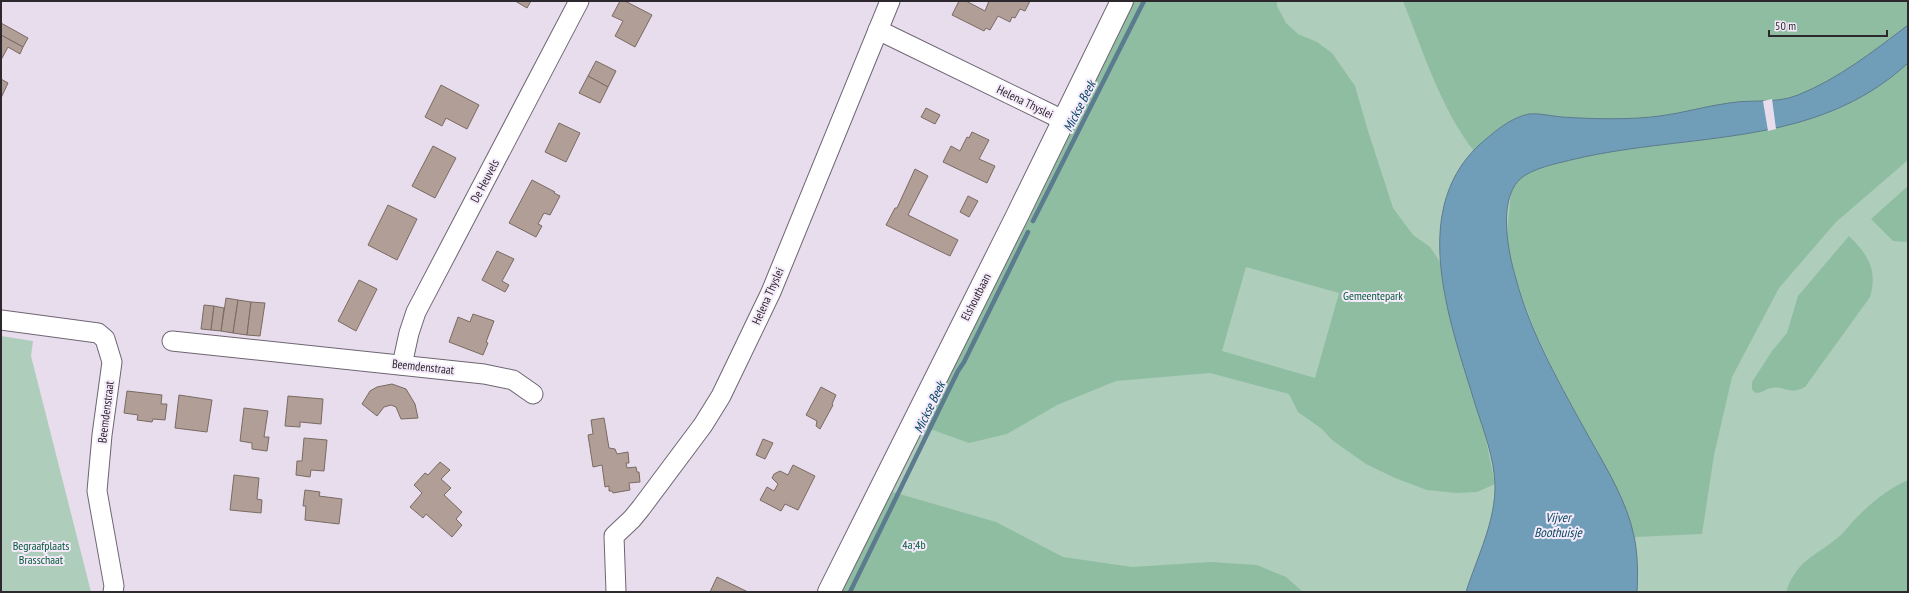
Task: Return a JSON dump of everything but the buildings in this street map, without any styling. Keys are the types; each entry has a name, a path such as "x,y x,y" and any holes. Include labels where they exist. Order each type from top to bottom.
{"main road":[{"name":"Elshoutbaan","path":"829,592 1122,1"}],"street":[{"name":"De Heuvels","path":"402,365 408,333 416,312 579,1"},
{"name":"Helena Thyslei","path":"616,592 614,536 641,508 703,425 721,396 771,292 890,1"},
{"name":"Helena Thyslei","path":"878,30 1063,120"},
{"name":"Beemdenstraat","path":"1,320 98,333 105,339 112,362 102,435 98,491 114,586 113,592"},
{"name":"Beemdenstraat","path":"172,341 484,374 513,380 533,394"}],"green space":[{"name":"Gemeentepark","path":"1133,1 1908,1 1908,592 839,592"},
{"path":"1133,1 1277,1 1277,6 1286,23 1298,34 1317,42 1332,53 1355,86 1393,208 1413,235 1430,247 1442,265 1444,293 1456,340 1485,435 1495,484 1477,492 1457,493 1427,490 1395,478 1366,464 1332,440 1322,429 1298,412 1289,394 1210,373 1116,381 1057,405 1007,434 969,443 922,426","holes":["1246,267 1339,293 1315,378 1222,351"]},
{"path":"1403,1 1908,1 1908,160 1836,222 1779,288 1732,377 1714,455 1702,534 1634,537 1625,508 1557,378 1537,336 1516,282 1509,254 1507,233 1511,192 1478,157 1452,117 1442,99 1425,59"},
{"path":"1908,186 1908,242 1893,241 1871,219"},
{"path":"1849,236 1870,264 1873,279 1870,297 1805,387 1794,391 1775,387 1756,393 1752,390 1752,382 1772,351 1787,333 1798,296"},
{"name":"Begraafplaats Brasschaat","path":"1,336 33,341 31,356 91,592 1,592"},
{"path":"1908,480 1908,592 1786,592 1796,571 1803,564 1842,534 1874,501 1894,487"},
{"name":"4a;4b","path":"889,491 996,522 1063,557 1132,567 1211,562 1257,565 1286,577 1303,592 839,592"}],"water":[{"name":"Vijver Boothuisje","path":"1908,25 1908,63 1872,91 1833,110 1792,124 1750,133 1619,151 1575,159 1538,169 1519,180 1513,189 1509,201 1507,228 1510,255 1522,300 1548,361 1610,474 1627,511 1636,550 1638,571 1637,592 1466,592 1489,525 1495,484 1491,455 1456,342 1447,307 1441,272 1440,237 1444,204 1457,173 1478,146 1508,122 1529,114 1611,119 1637,118 1669,115 1729,103 1790,98 1841,73"}],"pier":[{"path":"1772,99 1776,129 1768,131 1763,101"}],"waterway":[{"name":"Mickse Beek","path":"1033,221 1144,1"},
{"name":"Mickse Beek","path":"850,592 1028,232"}]}
